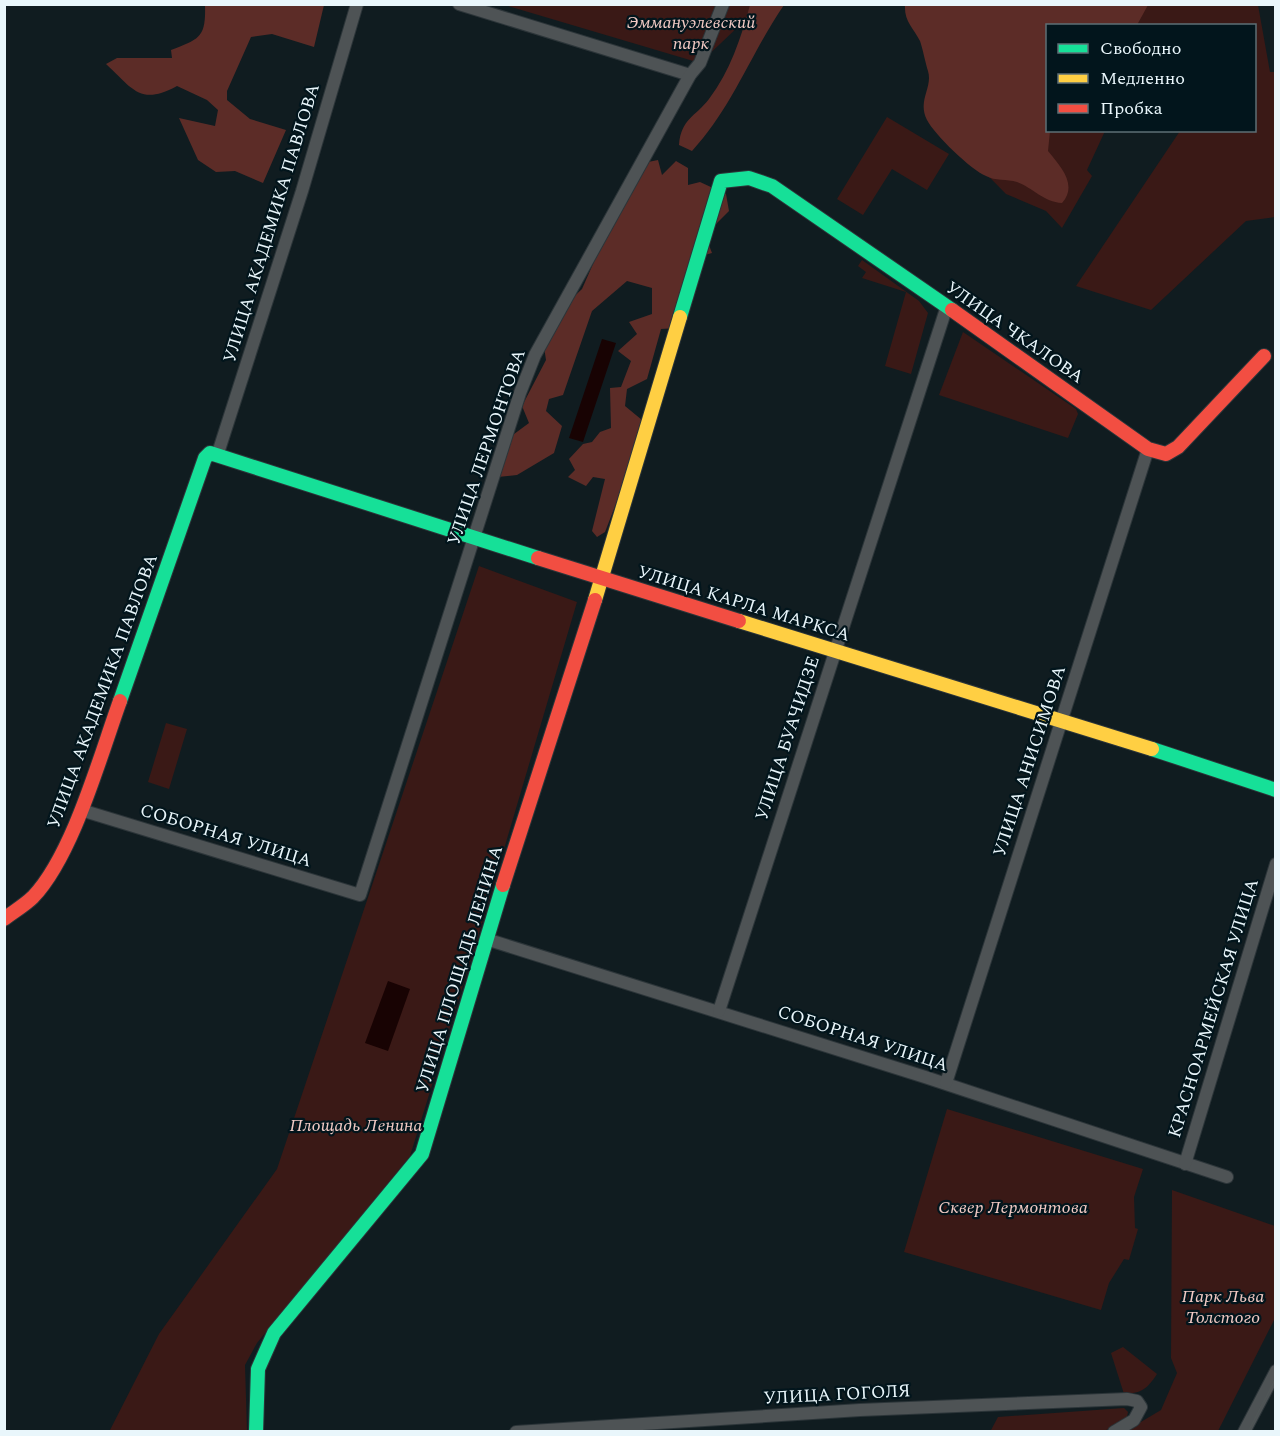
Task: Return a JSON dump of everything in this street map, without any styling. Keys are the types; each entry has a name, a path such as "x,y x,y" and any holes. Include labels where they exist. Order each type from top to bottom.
{"street":[{"name":"УЛИЦА АКАДЕМИКА ПАВЛОВА","path":"4,919 33,897 53,869 81,810 212,455 302,191 357,4"},
{"path":"459,4 690,75"},
{"name":"УЛИЦА ЛЕРМОНТОВА","path":"360,895 535,355 690,75 700,63 723,4"},
{"name":"УЛИЦА ЧКАЛОВА","path":"600,578 721,181 748,178 772,186 947,306 1148,449"},
{"name":"УЛИЦА БУАЧИДЗЕ","path":"719,1011 947,306"},
{"path":"1148,449 1166,454 1178,447 1264,356"},
{"name":"УЛИЦА АНИСИМОВА","path":"946,1083 1148,449"},
{"name":"УЛИЦА КАРЛА МАРКСА","path":"212,455 600,578 1061,720 1275,790"},
{"name":"УЛИЦА ПЛОЩАДЬ ЛЕНИНА","path":"256,1431 255,1376 261,1354 273,1333 422,1154 486,939 600,578"},
{"name":"СОБОРНАЯ УЛИЦА","path":"81,810 360,895"},
{"name":"КРАСНОАРМЕЙСКАЯ УЛИЦА","path":"1185,1164 1275,864"},
{"name":"СОБОРНАЯ УЛИЦА","path":"486,939 946,1083 1227,1177"},
{"path":"1244,1431 1275,1371"},
{"name":"УЛИЦА ГОГОЛЯ","path":"516,1431 860,1410 1127,1399 1140,1404 1141,1411 1134,1420 1114,1431"}],"green space":[{"name":"Эммануэлевский парк","path":"505,5 761,5 700,63"},
{"path":"938,5 1258,5 1270,72 1275,72 1275,217 1246,221 1151,310 1076,286 1179,132 1256,132 1256,24 1046,24 1046,132 1105,132 1087,170 1092,176 1062,228 1046,211 1006,194 929,116"},
{"path":"887,117 949,154 927,190 892,169 863,215 837,199"},
{"path":"862,260 919,301 928,313 911,374 885,366 906,292 862,278 866,272 858,266"},
{"path":"963,332 1076,409 1078,414 1068,438 939,395"},
{"name":"Площадь Ленина","path":"479,566 577,602 478,937 410,1156 257,1343 245,1365 247,1431 109,1432 159,1334 277,1169"},
{"path":"166,723 187,729 169,789 148,782"},
{"name":"Сквер Лермонтова","path":"947,1109 1143,1169 1134,1197 1135,1228 1138,1229 1129,1260 1124,1259 1109,1283 1101,1310 904,1252"},
{"name":"Парк Льва Толстого","path":"1172,1190 1275,1226 1275,1318 1218,1431 1124,1432 1161,1410 1177,1373 1171,1358"},
{"path":"1123,1347 1157,1374 1147,1387 1135,1393 1124,1394 1111,1353"},
{"path":"1124,1408 1128,1412 1126,1421 1104,1431 990,1432 998,1417"}],"shaded area":[{"path":"205,5 324,5 314,47 272,34 251,37 227,91 227,100 250,119 286,130 263,183 235,171 216,172 198,160 179,118 215,126 218,110 207,100 177,86 154,95 138,92 106,64 117,58 172,58 171,50 189,43 199,35 204,24"},
{"path":"750,5 784,5 719,117 692,151 679,145 680,136 686,124 709,99 729,66"},
{"path":"905,5 1148,5 1138,24 1046,24 1046,132 1050,132 1048,151 1066,176 1068,183 1067,196 1062,203 1050,200 1017,182 986,176 971,167 937,134 924,113 924,100 929,83 928,71 920,41 906,15"},
{"path":"658,160 662,175 676,161 688,168 688,185 700,182 726,194 729,211 705,235 712,253 701,256 677,328 661,329 647,379 627,389 625,406 642,420 641,439 605,532 597,537 592,531 605,479 593,477 586,486 568,477 575,470 569,459 583,444 592,442 600,432 611,428 610,388 621,387 631,361 618,351 637,334 629,322 652,314 652,288 627,281 592,311 563,395 549,399 546,411 562,426 554,453 517,475 498,477 510,437 529,423 522,406 546,360 544,347 565,305 582,289 611,223 648,162"},
{"path":"602,339 616,343 583,442 569,438"},
{"path":"388,981 410,989 388,1051 365,1043"}],"tram line":[{"path":"1248,1432 1276,1378"}],"traffic: fast":[{"path":"680,317 721,181 749,178 772,186 952,310"},
{"path":"120,701 205,458 210,453 538,558"},
{"path":"1152,749 1276,790"},
{"path":"256,1432 258,1369 274,1333 422,1154 503,885"}],"traffic: slow":[{"path":"595,600 680,317"},
{"path":"739,621 1152,749"}],"traffic: jam":[{"path":"952,310 1148,449 1166,454 1178,447 1264,356"},
{"path":"538,558 739,621"},
{"path":"503,885 595,600"},
{"path":"4,919 33,897 61,856 84,804 120,701"}]}
